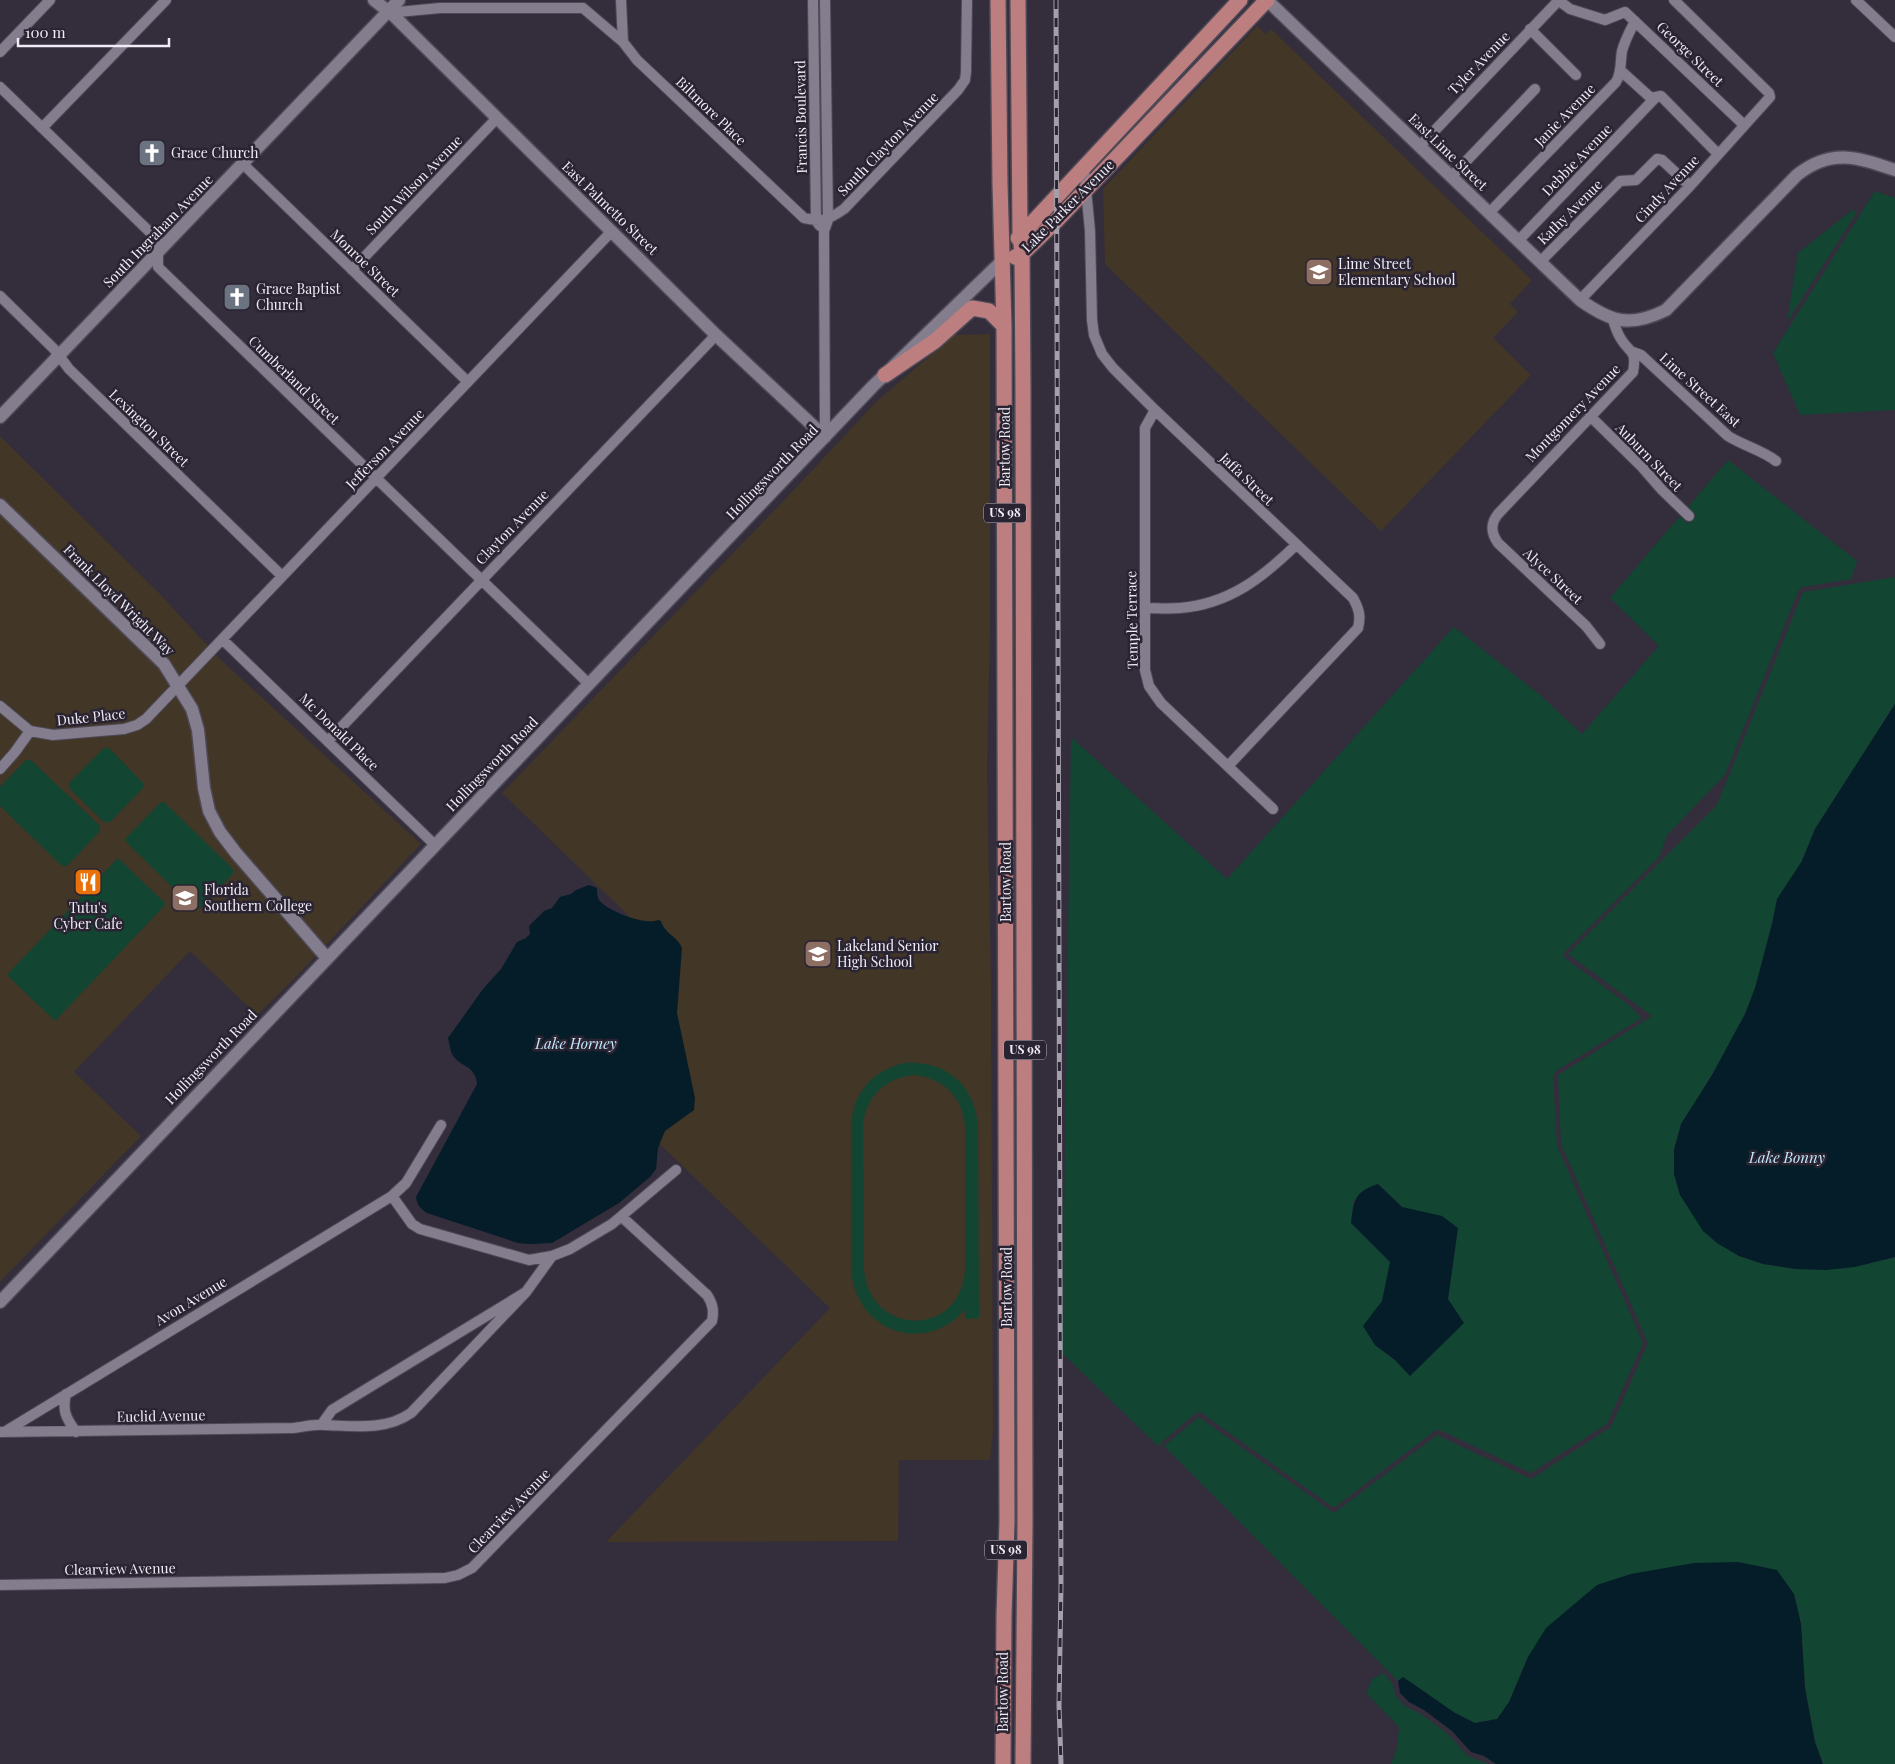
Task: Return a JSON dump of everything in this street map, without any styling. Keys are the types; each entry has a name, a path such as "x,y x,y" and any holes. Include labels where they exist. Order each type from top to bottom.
{"main road":[{"name":"Bartow Road","path":"998,0 1004,326 1006,946 1007,1522 1003,1764"},
{"name":"Bartow Road","path":"1018,0 1020,234 1022,254 1024,945 1025,1521 1023,1764"},
{"name":"Lake Parker Avenue","path":"1003,260 1020,234 1240,0"},
{"name":"Lake Parker Avenue","path":"1003,260 1022,254 1267,0"},
{"path":"885,375 935,341 972,308 989,311 1004,326"}],"street":[{"path":"0,52 50,0"},
{"path":"42,128 166,0"},
{"name":"East Palmetto Street","path":"374,0 387,13 393,15 716,335 825,437"},
{"name":"South Ingraham Avenue","path":"0,417 399,0"},
{"path":"387,13 440,8 583,8 592,0"},
{"path":"621,0 623,42"},
{"name":"Francis Boulevard","path":"813,0 816,221"},
{"name":"Francis Boulevard","path":"825,0 828,220 824,230 825,437"},
{"name":"South Clayton Avenue","path":"828,220 844,209 946,104 963,83 966,72 967,0"},
{"name":"East Lime Street","path":"1267,0 1580,300 1613,320"},
{"name":"Tyler Avenue","path":"1420,146 1558,0"},
{"name":"George Street","path":"1558,0 1570,9 1605,20 1625,12 1744,125"},
{"name":"Cindy Avenue","path":"1580,300 1690,186 1770,97 1674,0"},
{"path":"1856,0 1895,37"},
{"name":"Biltmore Place","path":"583,8 623,42 637,60 804,218 816,221"},
{"name":"Janie Avenue","path":"1489,213 1616,82 1627,35 1635,21"},
{"path":"1530,29 1576,75"},
{"path":"1620,70 1651,98 1661,96 1718,154"},
{"path":"814,72 826,72"},
{"name":"Cumberland Street","path":"0,87 158,240 158,267 589,684"},
{"path":"1451,177 1535,89"},
{"name":"Debbie Avenue","path":"1518,241 1656,97"},
{"name":"South Wilson Avenue","path":"352,270 496,119"},
{"path":"1613,320 1632,321 1654,316 1666,310 1802,172 1816,162 1832,157 1850,157 1870,161 1895,170"},
{"name":"Kathy Avenue","path":"1540,262 1620,181 1636,180 1657,159 1662,160 1690,186"},
{"name":"Monroe Street","path":"243,164 468,382"},
{"name":"Jaffa Street","path":"1084,168 1090,231 1094,335 1102,354 1156,410 1353,598 1358,607 1360,618 1358,628 1228,766"},
{"path":"816,221 828,220"},
{"path":"816,221 824,230"},
{"name":"Jefferson Avenue","path":"178,687 612,231"},
{"name":"Hollingsworth Road","path":"2,1298 825,437 885,375 1003,260"},
{"name":"Lexington Street","path":"0,296 54,349 76,376 282,576"},
{"name":"Montgomery Avenue","path":"1492,528 1498,514 1633,372 1635,361 1633,352 1622,340 1613,320"},
{"name":"Clayton Avenue","path":"329,740 716,335"},
{"name":"Lime Street East","path":"1633,352 1641,355 1728,436 1741,444 1764,452 1776,461"},
{"name":"Temple Terrace","path":"1156,410 1145,428 1145,670 1149,686 1161,703 1273,810"},
{"name":"Auburn Street","path":"1590,416 1689,516"},
{"name":"Frank Lloyd Wright Way","path":"0,505 164,664 192,709 198,730 204,788 209,811 220,832 327,958"},
{"name":"Alyce Street","path":"1492,528 1493,536 1498,543 1586,626 1600,644"},
{"path":"1145,608 1181,608 1226,597 1262,576 1296,545"},
{"name":"Mc Donald Place","path":"223,640 329,740 435,845"},
{"name":"Duke Place","path":"30,731 53,735 124,729 137,725 146,719 178,687"},
{"path":"0,706 30,731 0,769"},
{"path":"1006,946 1024,945"},
{"name":"Avon Avenue","path":"3,1432 392,1196 406,1183 441,1125"},
{"path":"392,1196 412,1224 420,1229 529,1260 552,1256 570,1249 622,1217 676,1170"},
{"name":"Clearview Avenue","path":"0,1585 445,1578 458,1575 472,1568 712,1321 714,1311 711,1301 707,1296 622,1217"},
{"name":"Euclid Avenue","path":"3,1432 293,1428 322,1424 344,1426 383,1425 400,1421 411,1413 526,1292 552,1256"},
{"name":"Euclid Avenue","path":"322,1424 332,1410 526,1292"},
{"path":"66,1394 64,1405 67,1419 76,1432"},
{"path":"1003,1714 1023,1714"}],"shaded area":[{"name":"Lime Street Elementary School","path":"1257,26 1266,34 1271,29 1532,280 1510,304 1518,312 1493,338 1531,375 1381,531 1105,264 1103,189"},
{"name":"Lakeland Senior High School","path":"990,334 990,632 987,768 991,983 993,1431 990,1460 899,1460 898,1541 606,1542 830,1308 643,1128 638,925 502,793 876,402 954,335"},
{"name":"Florida Southern College","path":"0,436 158,592 220,659 421,844 295,978 257,1015 190,951 74,1072 141,1136 0,1282"}],"green space":[{"path":"1875,191 1895,198 1895,410 1800,415 1773,353"},
{"path":"1852,210 1857,212 1787,322 1798,253"},
{"path":"1728,460 1857,561 1851,579 1799,589 1725,775 1667,835 1659,857 1563,954 1565,958 1629,1005 1642,1018 1556,1071 1553,1076 1557,1146 1643,1343 1607,1424 1531,1473 1440,1430 1436,1430 1334,1508 1200,1412 1196,1413 1161,1443 1159,1447 1062,1353 1071,737 1227,879 1454,627 1539,694 1582,734 1659,646 1610,598 1680,516 1688,524 1696,516 1688,507","holes":["1378,1184 1402,1207 1458,1228 1448,1300 1457,1313 1410,1376 1395,1360 1375,1345 1390,1262 1351,1223 1354,1200"]},
{"path":"1895,577 1895,704 1815,829 1802,861 1777,899 1755,988 1745,1014 1712,1075 1681,1124 1674,1150 1674,1174 1680,1195 1717,1243 1739,1256 1763,1264 1796,1269 1895,1257 1895,1764 1823,1764 1815,1742 1805,1688 1801,1624 1794,1595 1776,1570 1528,1657 1509,1702 1497,1719 1475,1723 1455,1713 1403,1677 1398,1681 1164,1446 1199,1417 1334,1513 1437,1435 1531,1479 1611,1427 1648,1343 1561,1144 1558,1075 1652,1016 1568,954 1717,805 1803,592"},
{"path":"104,748 109,748 143,783 144,787 110,822 104,822 69,788 69,783"},
{"path":"26,760 31,760 100,826 100,831 67,866 62,866 0,806 0,787"},
{"path":"164,802 233,869 233,874 200,908 195,909 126,842 126,838 160,803"},
{"path":"118,858 166,904 55,1021 7,975"},
{"path":"904,1063 919,1063 933,1066 956,1078 971,1098 976,1111 978,1126 979,1318 966,1319 965,1310 948,1324 930,1332 912,1334 894,1330 878,1322 865,1308 856,1291 851,1270 851,1126 853,1114 860,1094 866,1085 882,1072","holes":["914,1075 934,1080 950,1091 956,1098 963,1116 965,1126 965,1270 960,1292 948,1308 933,1318 915,1321 898,1317 882,1308 870,1292 864,1270 863,1126 868,1106 878,1091 894,1080"]},
{"path":"1383,1673 1393,1684 1395,1695 1405,1706 1421,1714 1448,1734 1468,1756 1488,1764 1391,1764 1397,1749 1399,1727 1366,1693 1372,1679"}],"water":[{"name":"Lake Bonny","path":"1895,704 1895,1257 1855,1267 1826,1270 1796,1269 1763,1264 1739,1256 1717,1243 1703,1231 1680,1195 1674,1174 1674,1150 1681,1124 1712,1075 1745,1014 1755,988 1777,899 1802,861 1815,829"},
{"name":"Lake Horney","path":"589,885 597,888 598,899 603,904 618,913 645,921 661,921 665,929 682,948 677,1013 695,1098 694,1110 665,1131 658,1148 656,1169 650,1177 619,1203 552,1243 518,1243 427,1213 419,1206 416,1197 477,1084 474,1073 452,1054 448,1038 483,989 501,969 517,942 530,934 529,926 544,911 552,908 560,897"},
{"path":"1378,1184 1402,1207 1442,1216 1458,1228 1448,1299 1464,1323 1410,1376 1395,1360 1375,1345 1363,1326 1382,1301 1390,1262 1351,1223 1353,1208 1357,1198 1364,1190"},
{"path":"1738,1562 1777,1570 1794,1594 1801,1624 1805,1688 1815,1742 1823,1764 1496,1764 1484,1756 1471,1752 1452,1731 1424,1710 1409,1702 1400,1693 1398,1681 1403,1677 1455,1713 1475,1723 1497,1719 1509,1702 1528,1657 1546,1628 1597,1585 1631,1574 1694,1563"}],"railway":[{"path":"1056,0 1061,1585 1059,1705 1061,1764"}],"place":[{"name":"Grace Church","path":"152,153"},
{"name":"Lime Street Elementary School","path":"1319,272"},
{"name":"Grace Baptist Church","path":"237,297"},
{"name":"Tutu's Cyber Cafe","path":"88,882"},
{"name":"Florida Southern College","path":"185,898"},
{"name":"Lakeland Senior High School","path":"818,954"}]}
